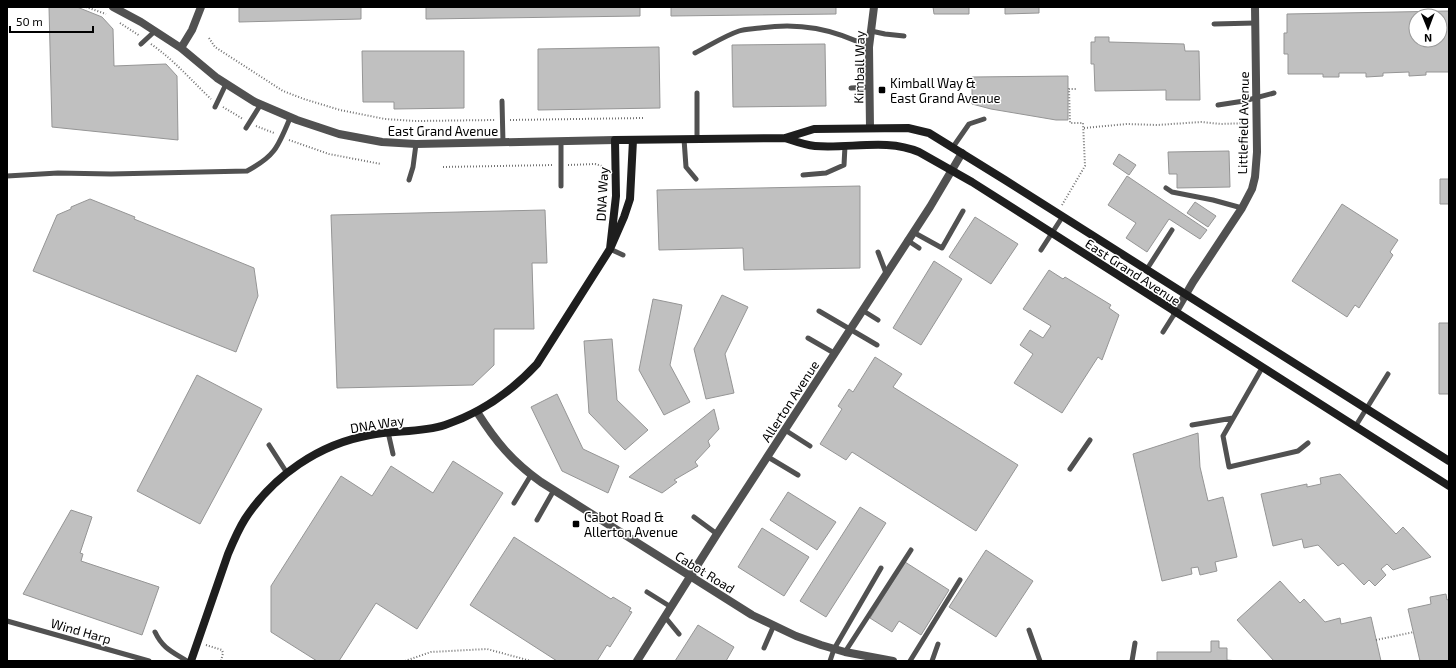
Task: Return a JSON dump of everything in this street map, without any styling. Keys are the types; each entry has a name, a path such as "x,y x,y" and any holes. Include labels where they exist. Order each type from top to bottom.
{"main road":[{"name":"East Grand Avenue","path":"785,138 814,129 908,128 929,133 1147,269 1449,462"},
{"name":"East Grand Avenue","path":"615,140 785,138 814,146 883,145 906,147 919,152 1052,233 1175,313 1449,486"},
{"name":"DNA Way","path":"610,249 616,196 615,140"},
{"name":"DNA Way","path":"191,661 235,537 255,505 267,491 287,473 314,455 351,439 388,432 443,426 477,412 510,391 537,364 610,249 624,217 630,199 633,140"}],"street":[{"name":"East Grand Avenue","path":"113,7 181,48 226,84 261,104 290,118 318,128 360,139 416,144 615,140"},
{"path":"181,48 192,30 201,7"},
{"name":"Kimball Way","path":"870,128 869,47 874,7"},
{"name":"Littlefield Avenue","path":"1175,313 1242,208 1252,188 1255,177 1257,164 1257,123 1255,7"},
{"name":"Allerton Avenue","path":"637,661 717,534 913,232 962,153"},
{"name":"Cabot Road","path":"477,412 498,443 531,475 730,602 796,636 834,649 893,661"}],"lane":[{"path":"1214,24 1255,23"},
{"path":"695,53 739,31 782,26 820,28 848,37 869,47"},
{"path":"143,42 155,31"},
{"path":"871,31 904,36"},
{"path":"215,108 226,84"},
{"path":"851,88 870,87"},
{"path":"697,93 697,139"},
{"path":"1218,105 1274,93"},
{"path":"502,101 503,143"},
{"path":"246,128 261,104"},
{"path":"7,176 58,173 111,174 247,171 263,162 276,149 290,118"},
{"path":"953,147 969,124 984,119"},
{"path":"684,139 686,167 696,179"},
{"path":"561,142 561,186"},
{"path":"409,180 413,167 416,144"},
{"path":"802,175 826,173 844,165 845,146"},
{"path":"1166,188 1172,192 1213,200 1242,208"},
{"path":"913,232 942,248 963,211"},
{"path":"1041,250 1052,233 1060,214"},
{"path":"1147,269 1172,230"},
{"path":"907,240 920,248"},
{"path":"610,249 623,255"},
{"path":"878,252 886,273"},
{"path":"862,310 878,320"},
{"path":"818,311 850,328 876,345"},
{"path":"1163,332 1175,313"},
{"path":"808,338 834,353"},
{"path":"1262,368 1222,436 1229,467 1298,451 1308,443"},
{"path":"1355,427 1388,374"},
{"path":"1192,425 1233,418"},
{"path":"785,430 810,446"},
{"path":"388,432 393,454"},
{"path":"1070,469 1090,440"},
{"path":"269,445 287,473"},
{"path":"768,457 798,476"},
{"path":"514,503 531,475"},
{"path":"537,520 554,490"},
{"path":"694,517 717,534"},
{"path":"846,652 911,550"},
{"path":"830,661 834,649 881,568"},
{"path":"910,661 960,580"},
{"path":"647,592 671,608"},
{"path":"665,617 679,634"},
{"name":"Wind Harp","path":"7,621 149,661"},
{"path":"764,648 774,625"},
{"path":"1029,630 1040,661"},
{"path":"156,632 160,641 168,650 187,661"},
{"path":"1132,661 1135,643"},
{"path":"932,661 938,644"}],"path":[{"path":"86,7 109,16"},
{"path":"115,20 143,42 158,49"},
{"path":"209,38 215,47 272,85 304,99 334,108 385,119 415,121 644,118"},
{"path":"1060,214 1085,166 1084,123 1070,123 1069,89 1076,89"},
{"path":"1084,128 1127,124 1157,125 1201,122 1221,124 1257,123"},
{"path":"289,140 329,154 381,164"},
{"path":"443,167 595,164 602,166"},
{"path":"1376,640 1414,632"},
{"path":"197,643 222,650 222,661"},
{"path":"405,661 431,652 487,649 531,661"}],"building":[{"path":"49,7 77,7 102,17 113,29 114,66 166,64 177,76 178,140 52,127"},
{"path":"239,7 361,7 361,19 239,22"},
{"path":"426,7 640,7 640,16 426,19"},
{"path":"671,7 836,7 836,14 671,16"},
{"path":"933,7 969,7 969,14 934,14"},
{"path":"1005,7 1039,7 1039,13 1005,14"},
{"path":"1449,11 1449,72 1426,72 1426,75 1409,76 1409,72 1383,73 1383,76 1366,77 1366,73 1339,73 1339,77 1323,77 1323,74 1288,74 1288,54 1284,54 1284,33 1287,33 1287,14 1408,12 1408,48 1448,48"},
{"path":"1095,37 1109,37 1109,42 1184,44 1185,51 1199,51 1200,100 1166,100 1166,90 1095,91 1094,64 1091,64 1091,42 1095,42"},
{"path":"825,44 826,106 733,107 732,45"},
{"path":"659,47 660,108 538,110 538,49"},
{"path":"362,51 464,51 464,108 394,109 394,102 363,102"},
{"path":"1068,76 1068,120 1056,120 991,109 972,104 972,77"},
{"path":"1229,151 1230,187 1177,188 1177,174 1169,174 1168,152"},
{"path":"1119,154 1136,165 1129,175 1113,164"},
{"path":"1127,176 1207,230 1200,239 1169,219 1147,252 1126,238 1136,223 1108,205"},
{"path":"1440,179 1449,179 1449,204 1440,204"},
{"path":"860,186 860,268 744,270 743,248 659,250 657,190"},
{"path":"90,199 135,217 134,219 254,268 258,296 236,352 33,271 57,215"},
{"path":"1195,202 1216,216 1208,227 1187,213"},
{"path":"1342,204 1398,240 1390,252 1393,255 1359,308 1355,305 1347,317 1292,281"},
{"path":"545,210 547,263 532,263 534,329 494,329 494,365 473,385 337,388 331,215"},
{"path":"975,217 1018,244 991,284 949,257"},
{"path":"934,261 962,279 921,345 893,328"},
{"path":"1049,270 1063,279 1065,277 1111,305 1109,308 1119,315 1102,360 1098,357 1062,413 1014,383 1033,354 1020,345 1030,330 1043,338 1051,326 1023,309"},
{"path":"722,295 748,307 725,354 734,393 706,399 694,349"},
{"path":"653,299 682,305 670,365 690,402 664,415 639,370"},
{"path":"1439,323 1449,323 1449,394 1439,394"},
{"path":"612,339 617,400 648,430 625,450 589,413 584,341"},
{"path":"875,357 902,374 893,387 1018,465 976,531 852,452 846,460 820,444 842,409 838,406 849,389 853,392"},
{"path":"197,375 262,409 200,524 137,491"},
{"path":"557,394 583,449 619,466 608,493 562,471 531,407"},
{"path":"714,409 719,429 708,441 710,446 695,462 698,466 674,480 677,482 662,493 629,477"},
{"path":"1198,433 1200,467 1208,501 1223,497 1237,557 1215,562 1217,571 1200,575 1198,567 1191,568 1192,574 1162,581 1133,454"},
{"path":"453,461 503,493 417,629 376,603 339,661 317,661 271,632 271,586 341,476 372,496 391,466 433,493"},
{"path":"1340,474 1396,534 1403,527 1431,557 1393,570 1387,564 1381,569 1386,575 1375,586 1369,580 1364,585 1343,563 1338,566 1318,545 1304,548 1302,539 1273,546 1261,494 1307,484 1307,487 1321,484 1320,478"},
{"path":"788,492 836,522 817,550 770,520"},
{"path":"860,507 886,523 826,617 800,601"},
{"path":"71,510 92,517 80,553 83,554 81,561 159,587 142,635 23,594"},
{"path":"762,528 809,557 784,596 738,567"},
{"path":"514,537 611,599 613,597 631,608 629,611 632,612 610,647 607,645 597,661 557,661 470,605"},
{"path":"986,550 1033,581 996,637 949,607"},
{"path":"905,562 949,590 921,635 899,621 892,632 870,618"},
{"path":"1280,581 1300,603 1304,599 1325,622 1340,618 1341,624 1371,617 1381,661 1274,661 1237,620"},
{"path":"1446,594 1447,600 1449,599 1449,661 1420,661 1408,609 1431,604 1430,597"},
{"path":"698,625 734,647 726,661 675,661"},
{"path":"1211,641 1219,641 1219,648 1227,648 1227,660 1238,661 1157,661 1157,652 1211,652"}],"place":[{"name":"Kimball Way & East Grand Avenue","path":"882,90"},
{"name":"Cabot Road & Allerton Avenue","path":"576,524"}]}
